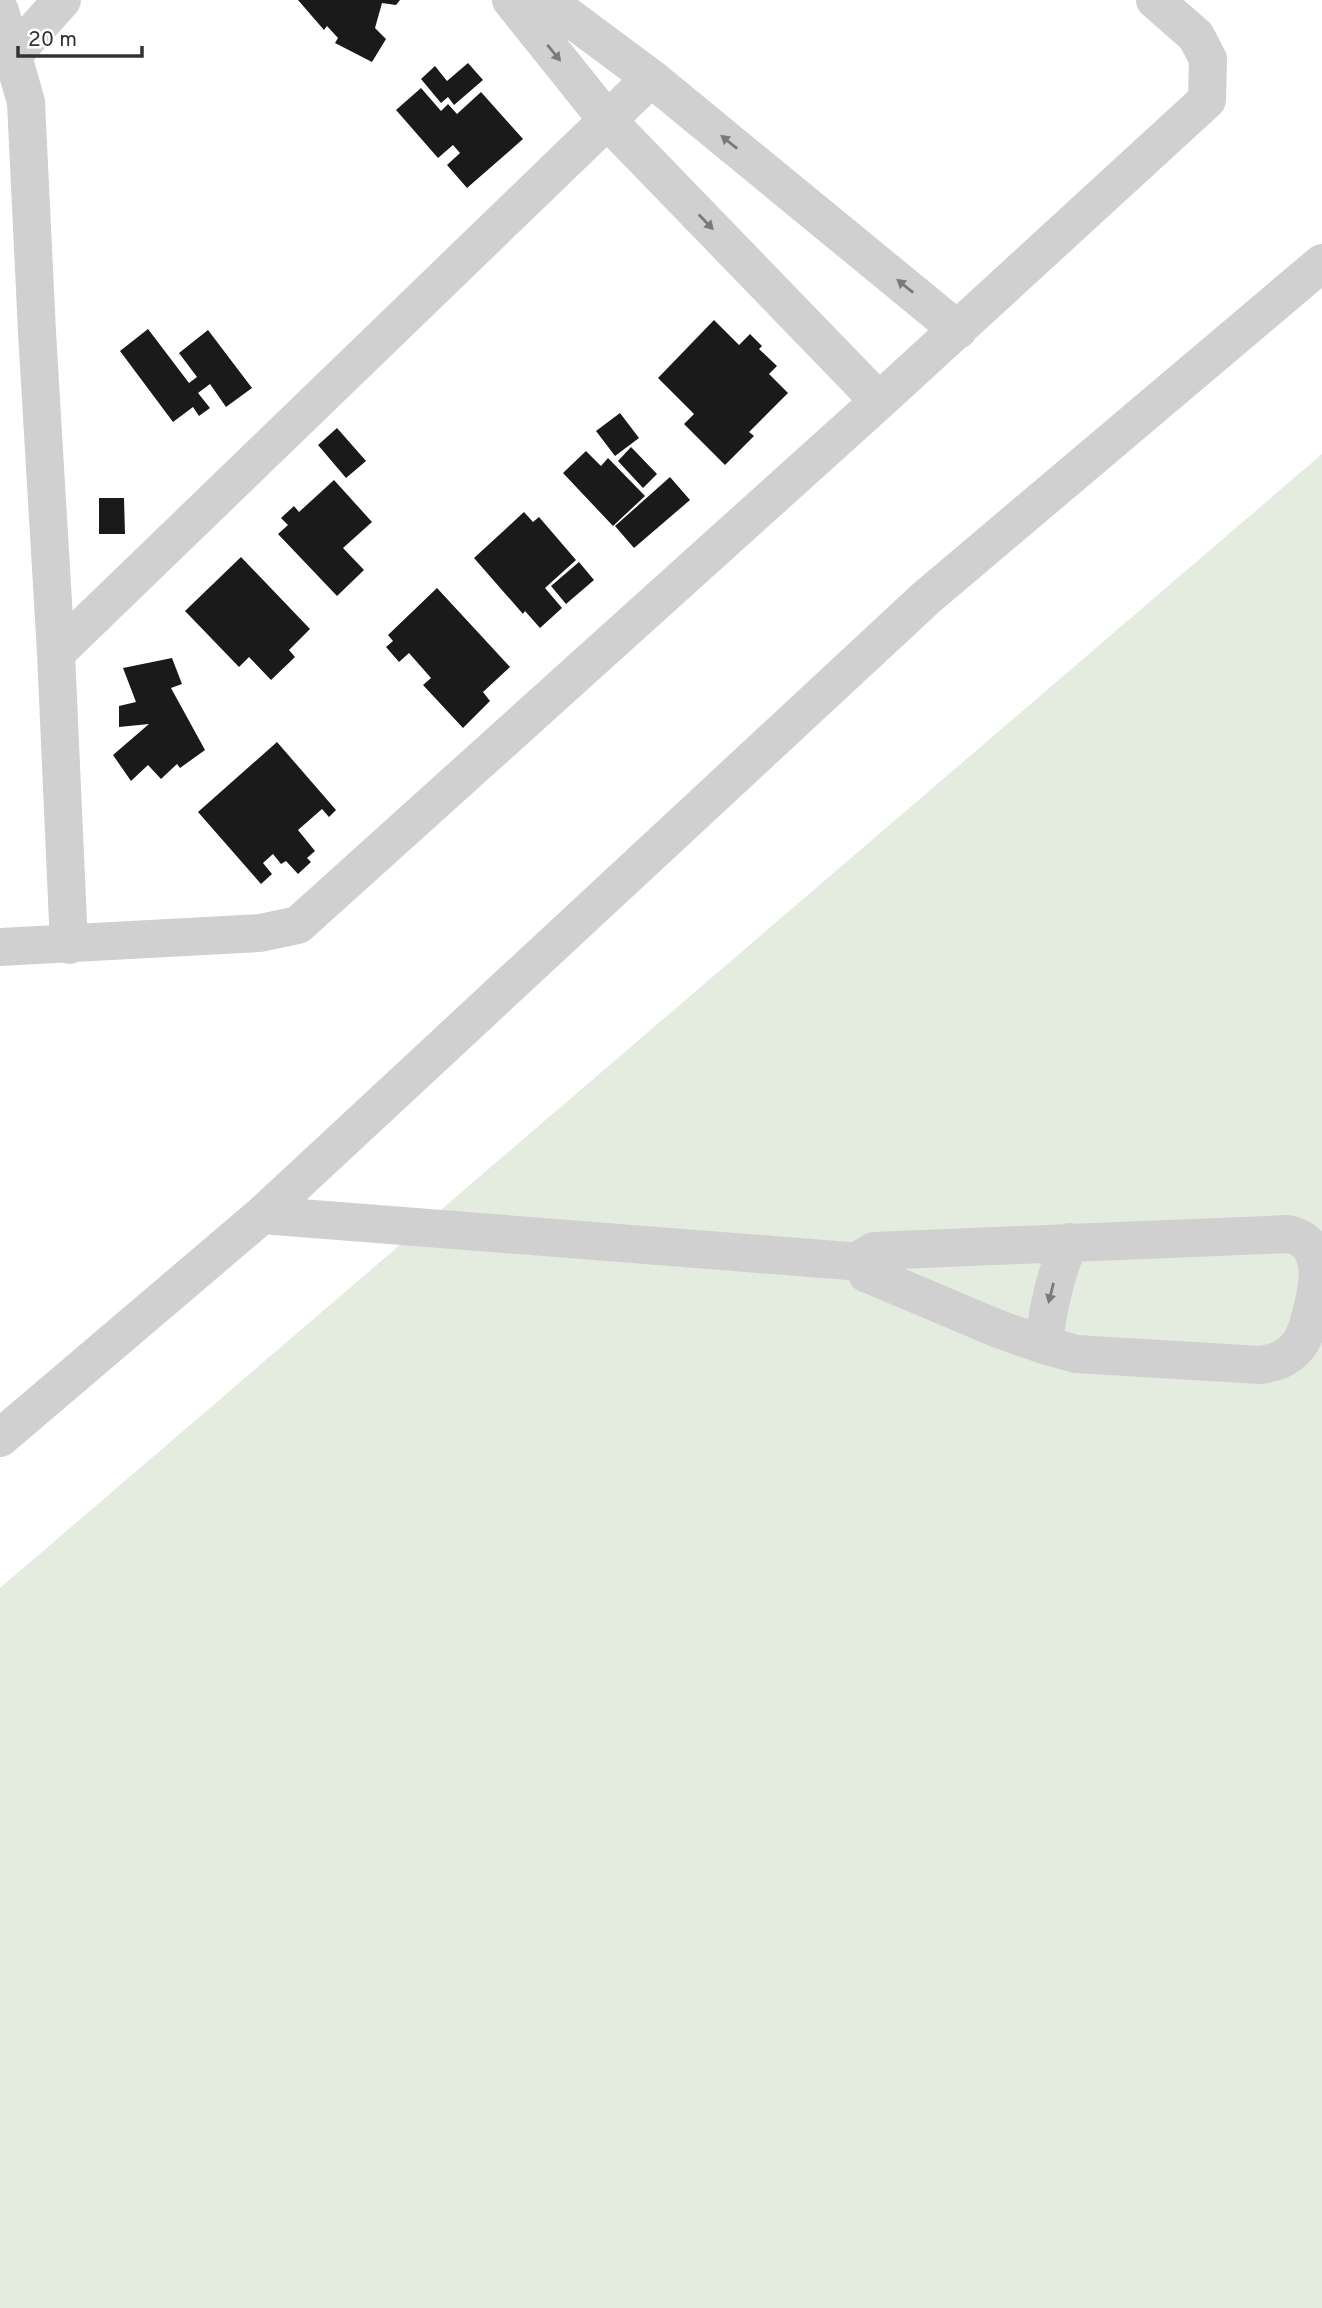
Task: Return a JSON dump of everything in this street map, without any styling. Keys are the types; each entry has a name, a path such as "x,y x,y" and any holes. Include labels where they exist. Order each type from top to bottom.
{"street":[{"path":"12,56 62,0"},
{"path":"512,0 608,121 879,401"},
{"path":"546,0 651,78 958,330"},
{"path":"0,947 260,933 298,925 958,330 1207,100 1208,60 1196,36 1155,0"},
{"path":"0,10 26,102 69,945"},
{"path":"56,653 651,78"},
{"path":"0,131 26,102"},
{"path":"0,1438 262,1215 926,598 1322,263"},
{"path":"262,1215 862,1262"},
{"path":"1288,1234 1301,1236 1313,1244 1320,1256 1322,1269 1307,1331 1294,1350 1275,1363 1259,1365 1076,1354 1044,1345 867,1274 862,1262 868,1253 874,1251 1288,1234"},
{"path":"1044,1345 1052,1286 1069,1242"}],"shaded area":[{"path":"1322,454 1322,2308 0,2308 0,1588"}],"building":[{"path":"298,0 400,0 396,5 382,3 375,28 386,39 372,62 335,43 338,38 327,26 324,30"},
{"path":"468,63 483,80 454,105 448,97 441,103 421,79 435,66 447,81"},
{"path":"421,88 441,111 448,104 457,114 481,92 523,139 467,188 447,165 460,153 453,145 438,158 396,110"},
{"path":"714,320 739,345 750,334 762,346 759,349 777,366 769,374 788,393 749,432 754,436 725,465 684,424 694,414 658,378"},
{"path":"148,329 189,383 197,377 179,353 208,330 252,388 226,407 210,384 198,393 210,408 199,416 193,407 173,422 120,351"},
{"path":"620,413 639,438 615,456 596,431"},
{"path":"337,428 366,461 346,478 318,445"},
{"path":"631,447 657,474 643,488 618,461"},
{"path":"586,451 601,466 608,458 645,496 613,526 563,473"},
{"path":"670,477 690,500 634,548 615,526"},
{"path":"334,480 372,522 343,548 364,570 337,596 278,534 288,525 281,518 294,506 299,512"},
{"path":"99,498 124,498 125,534 99,534"},
{"path":"524,512 533,522 539,517 576,560 545,588 562,608 540,628 525,611 523,614 474,558"},
{"path":"241,557 310,629 289,650 295,657 271,680 249,657 239,667 185,611"},
{"path":"579,562 594,580 566,604 551,586"},
{"path":"437,588 510,667 483,692 490,701 463,728 423,685 431,678 409,653 399,662 386,647 393,641 388,635"},
{"path":"172,658 182,684 171,688 205,750 180,768 177,764 161,779 148,765 131,781 113,755 149,724 119,727 119,706 136,702 123,668"},
{"path":"277,742 336,810 329,817 322,809 298,830 315,851 307,858 311,862 298,874 286,861 281,864 273,854 263,863 272,874 261,884 198,812"}]}
